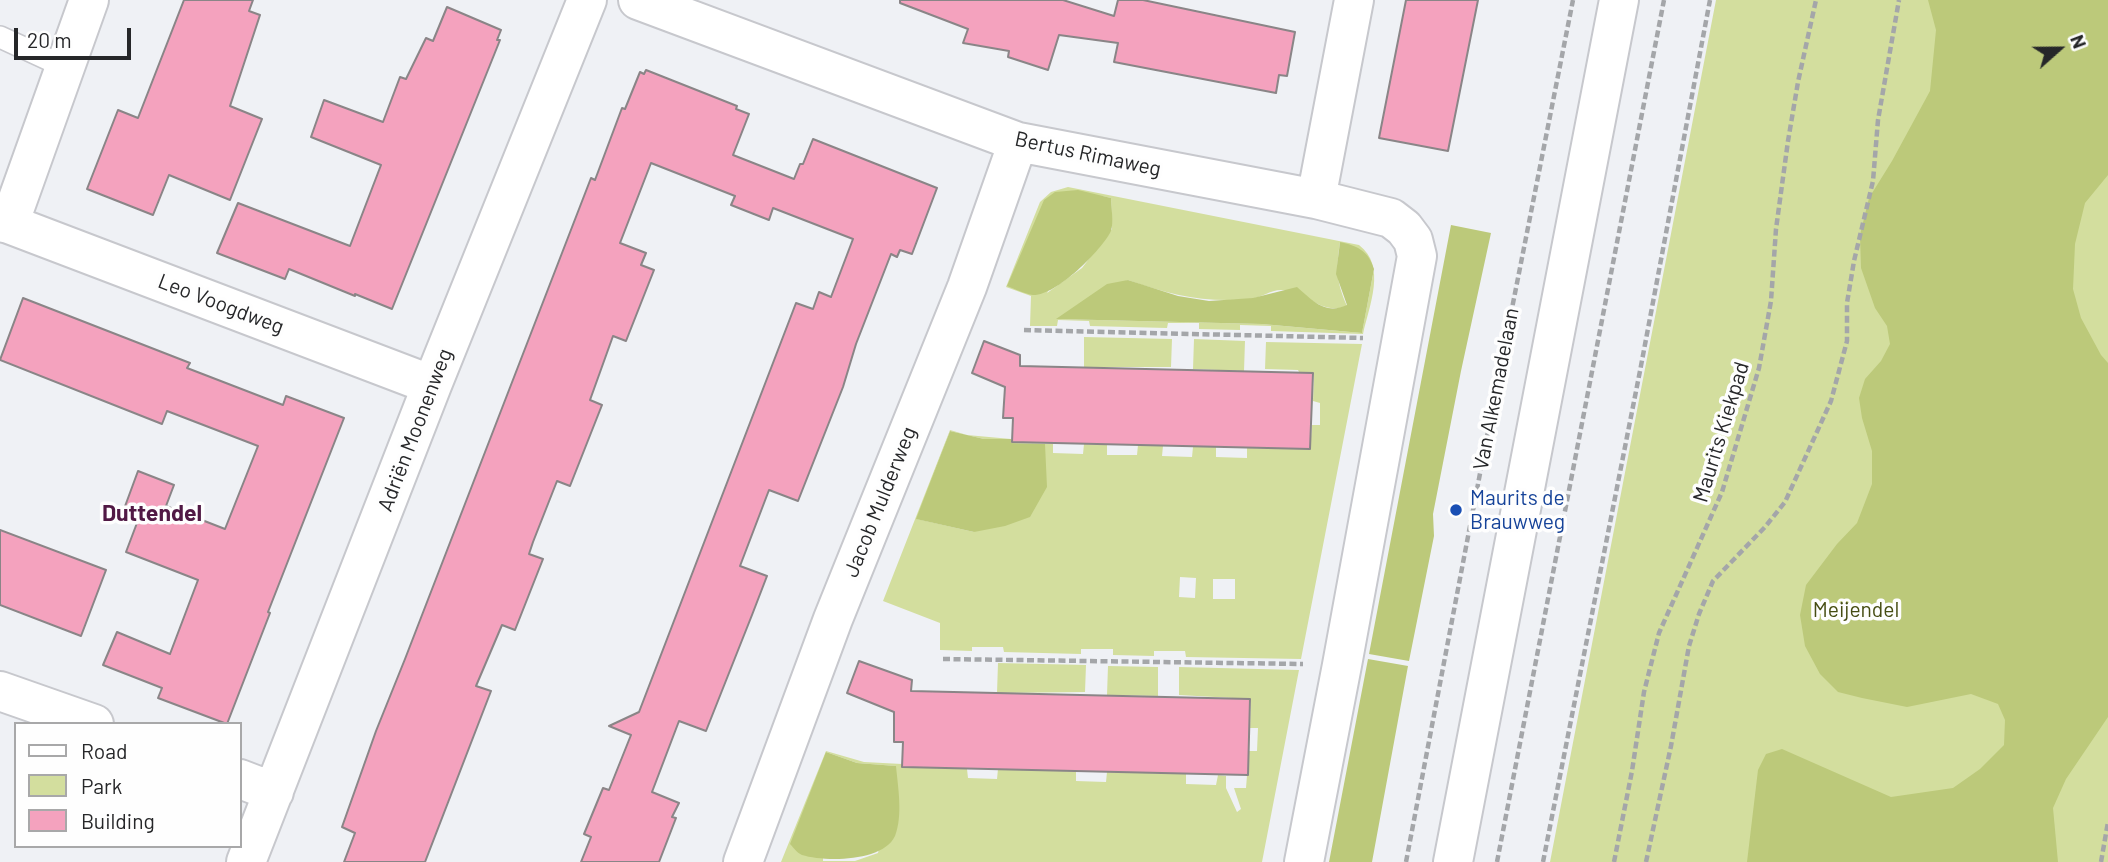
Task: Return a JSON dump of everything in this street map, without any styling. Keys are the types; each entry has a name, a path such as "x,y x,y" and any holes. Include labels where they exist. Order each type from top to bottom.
{"street":[{"path":"5,223 89,0"},
{"name":"Adriën Moonenweg","path":"246,862 257,785 432,385 587,0"},
{"name":"Bertus Rimaweg","path":"638,0 1018,142 1316,199"},
{"path":"1304,862 1417,256 1413,240 1404,228 1391,218 1316,199 1354,0"},
{"path":"1453,862 1619,0"},
{"name":"Jacob Mulderweg","path":"743,862 833,619 979,254 1018,142"},
{"name":"Leo Voogdweg","path":"5,223 432,385"},
{"path":"0,691 88,722"}],"lane":[{"path":"0,37 65,67"}],"path":[{"name":"Van Alkemadelaan","path":"1406,862 1573,0"},
{"path":"1497,862 1664,0"},
{"path":"1543,862 1710,0"},
{"name":"Maurits Kiekpad","path":"1614,862 1644,692 1659,633 1722,492 1759,368 1770,301 1788,141 1816,0"},
{"path":"1646,862 1689,646 1699,614 1713,581 1785,502 1806,460 1834,391 1847,341 1847,303 1873,181 1878,120 1899,0"},
{"path":"1024,330 1370,338"},
{"path":"943,659 1308,664"},
{"path":"2101,862 2108,822"}],"green space":[{"name":"Meijendel","path":"1716,0 2108,0 2108,862 1550,862"},
{"path":"1928,0 2108,0 2108,175 2085,203 2075,244 2073,289 2081,318 2108,363 2108,717 2066,779 2053,808 2058,862 1747,862 1758,770 1766,754 1782,749 1891,797 1953,788 1980,769 2004,745 2005,720 1998,704 1971,694 1907,707 1838,692 1820,674 1805,646 1800,615 1806,585 1837,544 1857,523 1872,484 1872,451 1859,398 1865,379 1881,361 1890,344 1887,326 1875,308 1861,268 1860,235 1869,198 1930,91 1936,30"},
{"path":"1068,187 1359,245 1367,254 1373,268 1340,242 1338,275 1347,306 1337,308 1329,308 1290,291 1277,290 1250,299 1203,299 1173,294 1128,280 1057,319 1262,324 1362,333 1374,271 1372,299 1363,334 1271,331 1271,326 1240,325 1240,330 1199,329 1199,323 1168,323 1167,328 1090,326 1089,321 1058,320 1057,326 1030,326 1031,296 1006,287 1040,202 1051,192","holes":["1102,196 1111,198 1112,229 1082,268 1047,293"]},
{"path":"1078,190 1111,198 1112,227 1106,240 1077,271 1043,293 1033,295 1007,286 1044,200 1055,192"},
{"path":"1451,225 1491,233 1433,514 1434,536 1409,661 1369,654"},
{"path":"1340,242 1361,250 1369,257 1374,269 1362,333 1262,324 1056,319 1107,284 1128,280 1178,296 1209,301 1253,298 1297,287 1320,305 1339,308 1347,305 1336,274"},
{"path":"1084,337 1172,339 1171,367 1084,367"},
{"path":"1194,339 1245,341 1244,371 1193,369"},
{"path":"1266,342 1362,344 1301,659 1186,657 1185,651 1154,651 1154,656 1113,655 1113,649 1081,649 1081,654 1004,652 1003,647 972,647 972,651 940,650 940,623 883,601 950,430 967,435 1011,439 1012,442 1053,444 1053,453 1083,454 1084,444 1107,445 1107,455 1137,455 1138,445 1163,446 1162,456 1192,457 1193,447 1216,447 1216,457 1247,458 1247,448 1310,449 1312,425 1320,425 1320,403 1313,401 1314,373 1265,369","holes":["950,431 984,439 1010,439 1011,443 1045,444 974,532 917,519","1180,577 1196,578 1195,598 1179,597","1213,579 1235,579 1235,599 1213,599"]},
{"path":"950,431 984,439 1011,439 1011,443 1045,444 1047,487 1030,517 1005,526 974,532 916,519"},
{"path":"1368,659 1408,666 1372,862 1329,862"},
{"path":"998,663 1086,665 1085,692 997,693"},
{"path":"1108,666 1158,667 1158,696 1107,695"},
{"path":"1179,667 1299,670 1262,862 781,862 826,751 864,762 902,764 902,767 967,769 968,778 997,779 998,769 1076,771 1076,781 1106,782 1107,772 1186,774 1186,784 1216,785 1218,775 1226,776 1226,788 1237,812 1241,809 1234,788 1246,788 1249,751 1257,751 1258,728 1250,728 1251,699 1179,695","holes":["826,752 857,763 896,766 878,853 855,861 823,861"]},
{"path":"826,752 857,763 896,766 899,819 895,836 889,845 879,851 853,858 825,859 802,855 790,844"}],"building":[{"path":"184,0 253,0 249,11 260,15 230,106 262,119 230,200 169,175 153,215 87,189 118,110 138,118"},
{"path":"900,0 1063,0 1114,16 1118,0 1143,0 1295,32 1287,76 1279,75 1276,93 1114,62 1118,43 1059,35 1048,70 1008,57 1009,51 963,43 968,29 900,3"},
{"path":"1406,0 1478,0 1448,151 1379,138"},
{"path":"447,7 501,30 497,40 500,40 392,309 289,269 285,279 217,253 238,203 350,246 381,165 311,137 324,100 383,122 400,77 406,79 426,38 433,41"},
{"path":"646,70 737,106 736,109 749,114 733,155 794,179 813,139 937,188 912,254 900,250 897,257 891,254 798,501 769,490 740,566 767,576 752,615 706,731 679,721 652,792 679,803 672,817 676,818 659,862 581,862 591,837 584,834 603,788 609,790 631,735 609,726 639,712 796,303 813,309 819,292 831,297 853,239 773,208 769,220 731,205 735,196 651,163 620,243 646,253 641,265 654,270 626,341 613,336 590,400 602,405 570,486 557,481 533,542 529,554 543,559 515,630 502,625 476,686 491,691 425,862 344,862 355,833 342,827 376,731 591,178 595,180 622,108 625,109 640,72 644,74"},
{"path":"23,298 190,363 187,368 283,405 286,396 344,418 228,722 158,698 162,688 103,665 117,632 170,654 198,580 126,552 140,515 124,509 138,471 174,485 166,506 225,529 258,446 167,411 162,424 0,360"},
{"path":"984,341 1020,355 1020,366 1313,373 1310,449 1012,442 1013,418 1003,418 1005,387 972,373"},
{"path":"0,530 106,570 81,636 0,605"},
{"path":"859,661 912,680 911,691 1250,699 1248,775 902,767 903,742 894,742 894,712 847,693"}],"place":[{"name":"Maurits de Brauwweg","path":"1456,510"}],"district":[{"name":"Duttendel","path":"152,513"}]}
